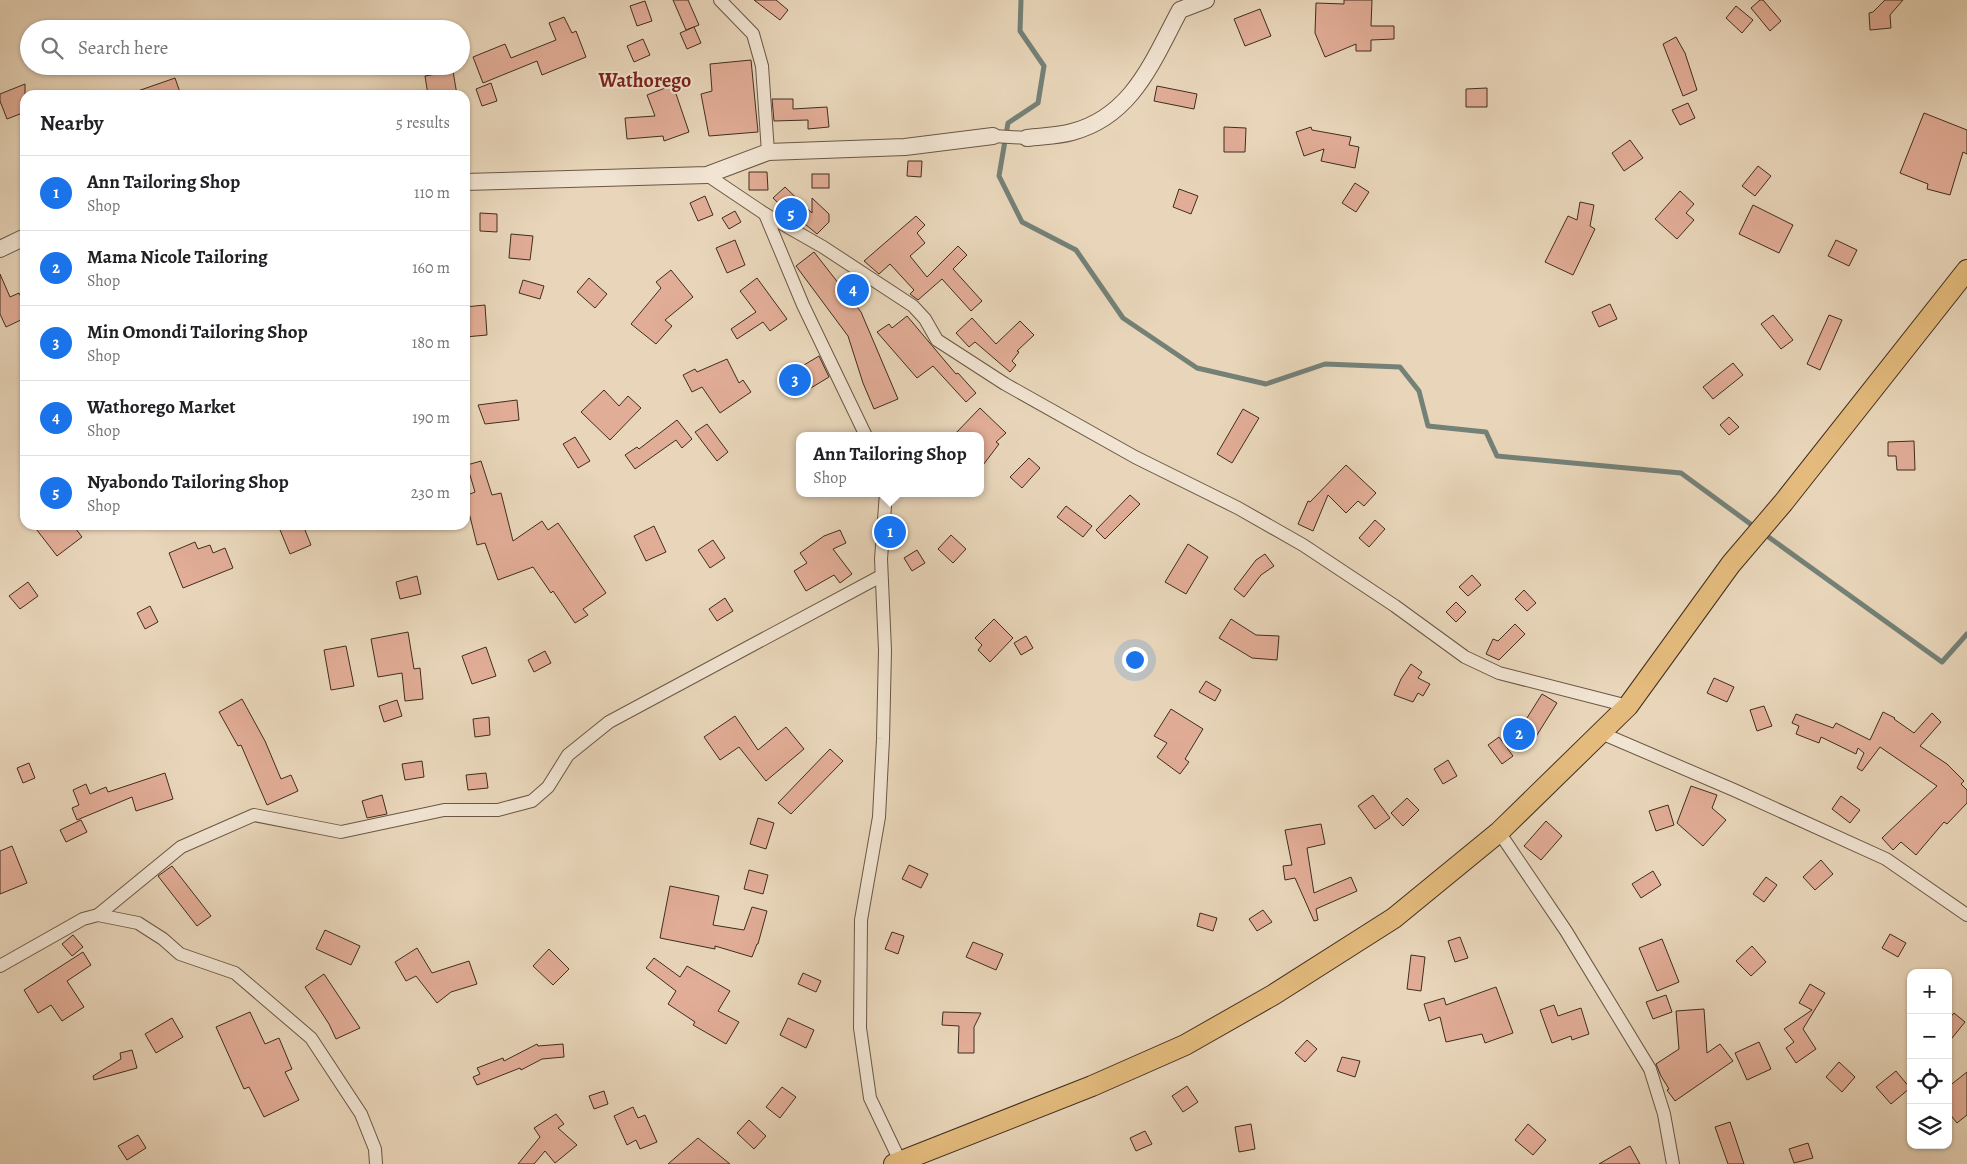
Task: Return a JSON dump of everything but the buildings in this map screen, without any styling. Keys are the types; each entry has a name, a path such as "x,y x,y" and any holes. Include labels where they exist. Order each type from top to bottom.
{"main road":[{"path":"906,1161 1092,1086 1185,1045 1273,995 1394,918 1499,832 1622,712 1731,564 1782,503 1967,270"}],"street":[{"path":"720,0 753,34 762,66 768,152"},
{"path":"470,182 707,175 768,152 905,146 992,136 1027,138 1073,132 1100,120 1121,107 1140,84 1181,5 1206,0"},
{"path":"707,175 765,214 823,247 913,306 925,319 937,340 1005,384 1135,457 1238,508 1303,545 1395,606 1465,657 1499,673 1602,699 1622,712"},
{"path":"765,214 803,305 864,432"},
{"path":"0,249 20,239"},
{"path":"886,497 881,559 884,650 883,739 879,817 861,920 860,1028 870,1098 906,1161"},
{"path":"0,966 83,919 98,914 181,847 254,815 341,832 444,810 498,810 532,801 548,787 568,754 609,722 881,576"},
{"path":"1602,699 1622,712"},
{"path":"1601,733 1734,790 1886,859 1967,915"},
{"path":"1499,832 1566,931 1650,1069 1664,1114 1673,1164"},
{"path":"98,914 138,923 163,939 180,954 234,973 311,1038 361,1114 375,1149 376,1164"}],"waterway":[{"path":"1021,0 1020,31 1044,66 1038,103 1008,123 999,176 1022,222 1076,250 1123,318 1197,368 1266,384 1325,364 1400,367 1419,391 1428,426 1486,432 1497,456 1681,473 1756,528"},
{"path":"1763,533 1942,662 1967,634"}],"place":[{"name":"Nyabondo Tailoring Shop","path":"791,214"},
{"name":"Wathorego Market","path":"853,290"},
{"name":"Min Omondi Tailoring Shop","path":"795,380"},
{"name":"Ann Tailoring Shop","path":"890,532"},
{"name":"Mama Nicole Tailoring","path":"1519,734"}],"district":[{"name":"Wathorego","path":"645,80"}]}
